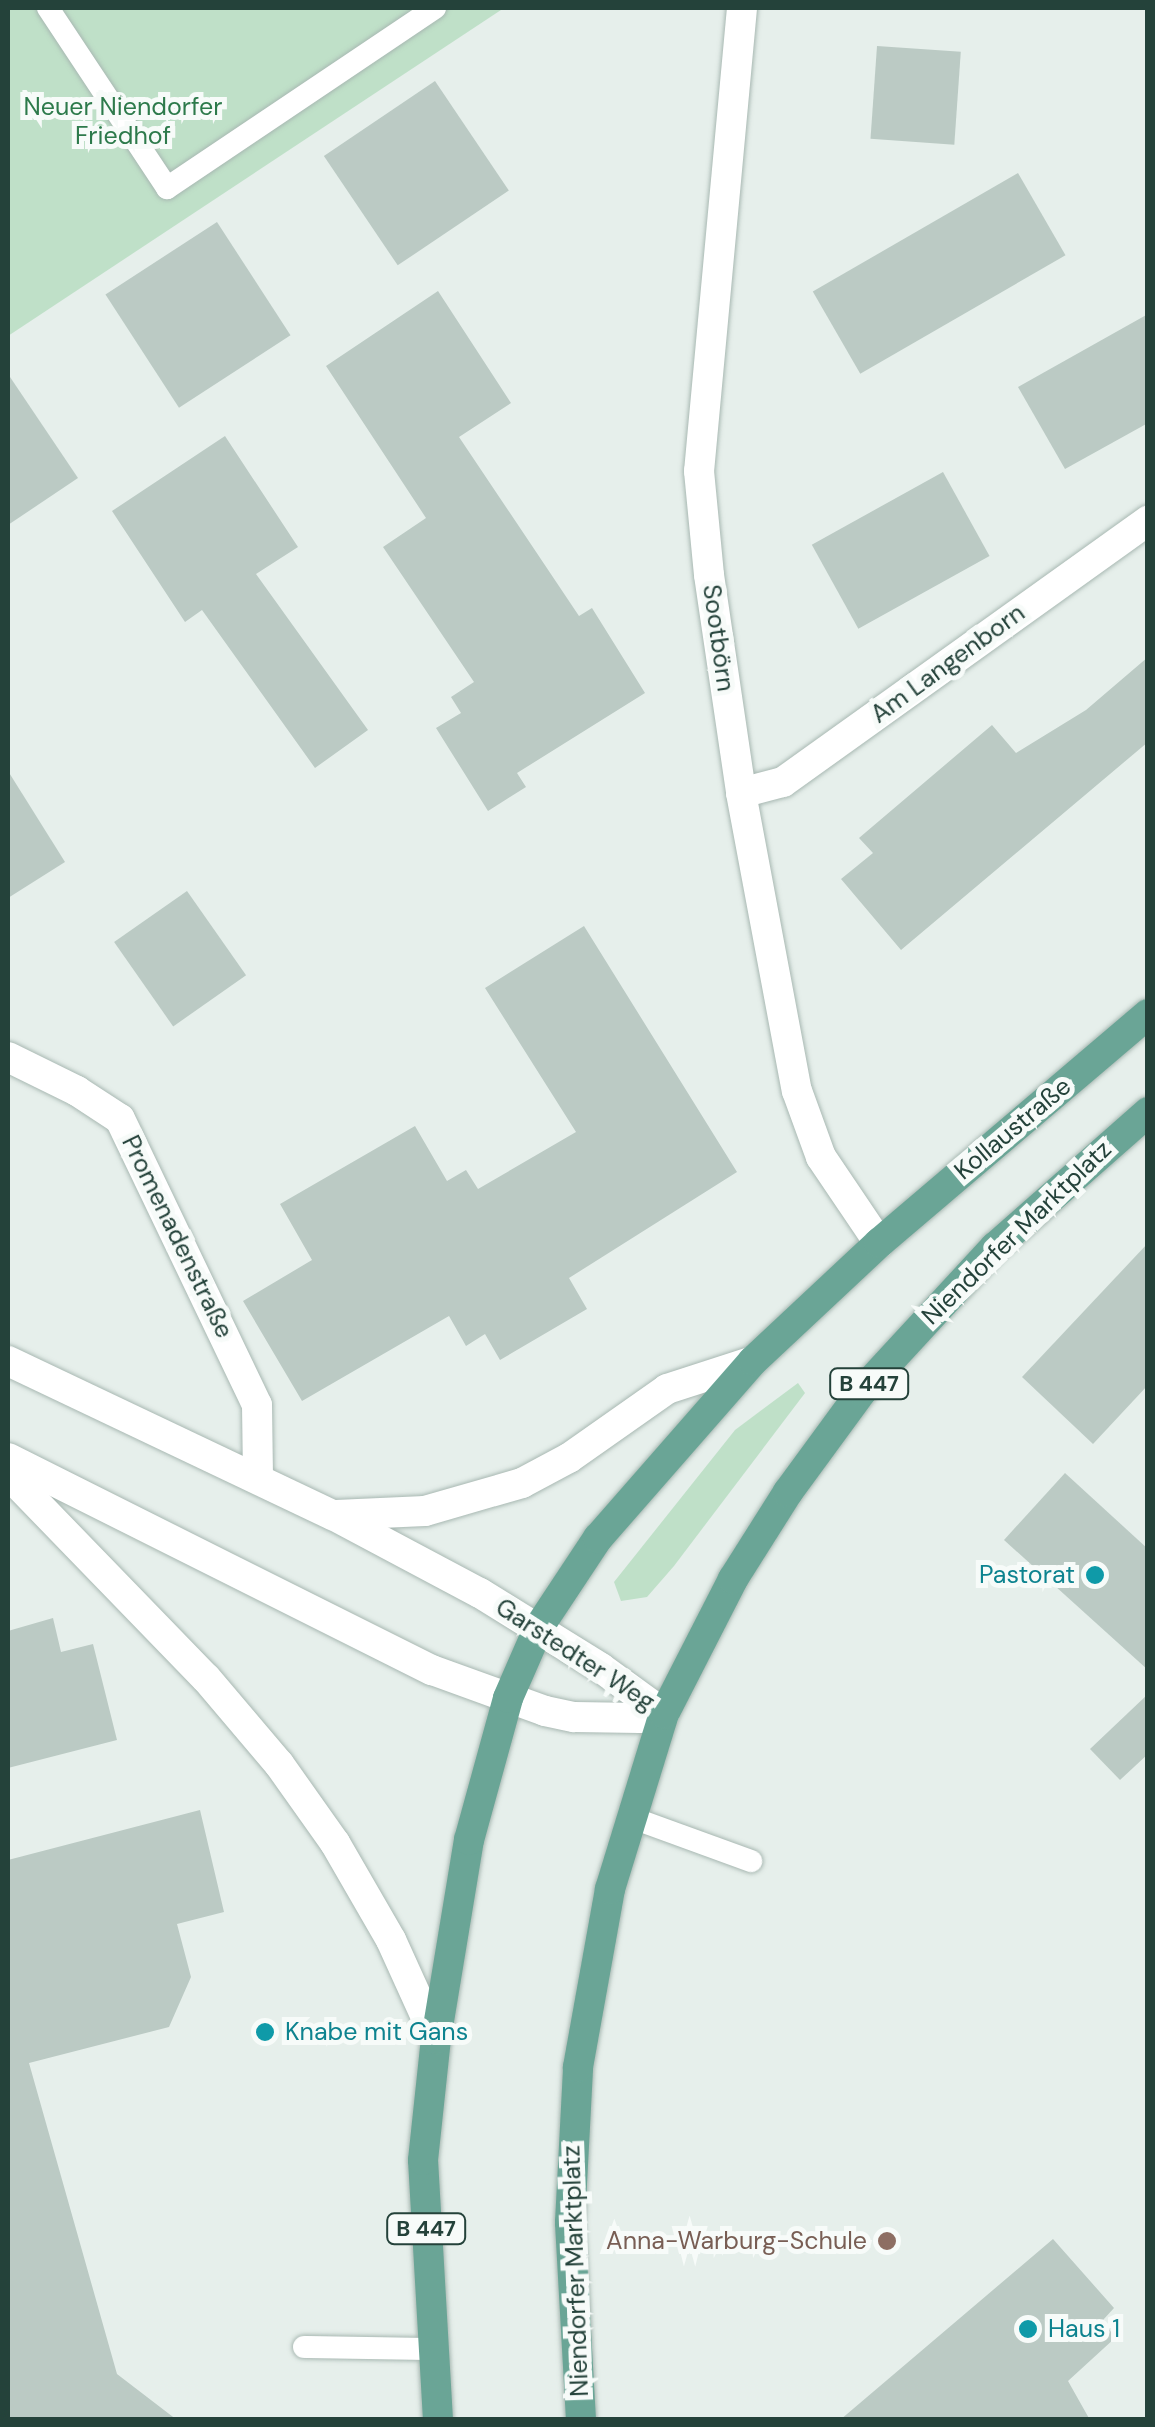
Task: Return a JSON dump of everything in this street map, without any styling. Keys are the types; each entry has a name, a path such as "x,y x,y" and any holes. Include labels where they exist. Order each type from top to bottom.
{"main road":[{"name":"Sootbörn","path":"742,8 699,471 708,575 741,793 803,1115 821,1157 879,1243"},
{"name":"Am Langenborn","path":"741,793 783,782 1148,521"},
{"name":"Kollaustraße","path":"879,1243 1148,1014"},
{"name":"Promenadenstraße","path":"8,1058 77,1092 120,1120 257,1405 258,1479"},
{"name":"Niendorfer Marktplatz","path":"581,2420 570,2222 575,2100 597,1946 630,1817 664,1714 733,1579 788,1492 862,1391 995,1247 1148,1112"},
{"name":"B 447","path":"438,2420 422,2160 436,2039 468,1840 508,1698 539,1628 598,1538 753,1362 879,1243"},
{"name":"Garstedter Weg","path":"8,1360 333,1515 539,1628 664,1714"},
{"path":"333,1515 425,1512 522,1483 569,1458 667,1388 753,1362"},
{"name":"Garstedter Weg","path":"8,1458 432,1670 574,1717 627,1719 664,1714"},
{"path":"8,1474 206,1678 279,1764 335,1843 382,1924 436,2039"}],"lane":[{"path":"48,8 167,188 435,8"},
{"path":"630,1817 752,1860"},
{"path":"304,2347 431,2350"}],"green space":[{"name":"Neuer Niendorfer Friedhof","path":"8,8 504,8 8,336"},
{"path":"798,1383 805,1393 674,1566 647,1597 621,1601 614,1582 735,1430"}],"building":[{"path":"877,46 961,52 954,145 871,139"},
{"path":"435,81 509,190 398,265 324,156"},
{"path":"1018,173 1066,255 860,374 813,292"},
{"path":"217,222 291,335 179,408 105,294"},
{"path":"438,291 511,403 459,437 579,616 592,608 645,693 517,773 526,787 488,811 436,728 461,713 451,697 474,682 383,547 426,518 326,366"},
{"path":"1148,314 1148,423 1065,469 1018,387"},
{"path":"8,374 78,478 8,525"},
{"path":"225,436 298,547 256,574 368,730 315,768 202,610 185,622 112,511"},
{"path":"943,472 990,556 858,629 812,545"},
{"path":"1148,657 1148,742 901,950 841,879 873,853 859,838 992,725 1016,753 1086,710"},
{"path":"8,771 65,862 8,898"},
{"path":"187,891 246,975 173,1026 114,942"},
{"path":"584,926 737,1172 569,1278 587,1309 500,1360 485,1334 466,1346 449,1316 302,1401 243,1301 312,1260 280,1204 415,1126 447,1181 466,1170 478,1189 576,1132 485,988"},
{"path":"1148,1243 1148,1385 1093,1444 1022,1377"},
{"name":"Pastorat","path":"1065,1473 1148,1549 1148,1670 1004,1540"},
{"path":"53,1618 61,1652 93,1644 117,1740 8,1768 8,1631"},
{"path":"1148,1694 1148,1754 1120,1780 1090,1749"},
{"path":"200,1810 224,1912 177,1924 191,1977 169,2027 29,2063 117,2374 177,2420 8,2420 8,1860"},
{"name":"Haus 1","path":"1053,2239 1114,2308 1103,2320 1115,2338 1068,2381 1090,2420 840,2420"}],"place":[{"name":"Pastorat","path":"1095,1575"},
{"name":"Knabe mit Gans","path":"265,2032"},
{"name":"Anna-Warburg-Schule","path":"887,2241"},
{"name":"Haus 1","path":"1028,2329"}]}
